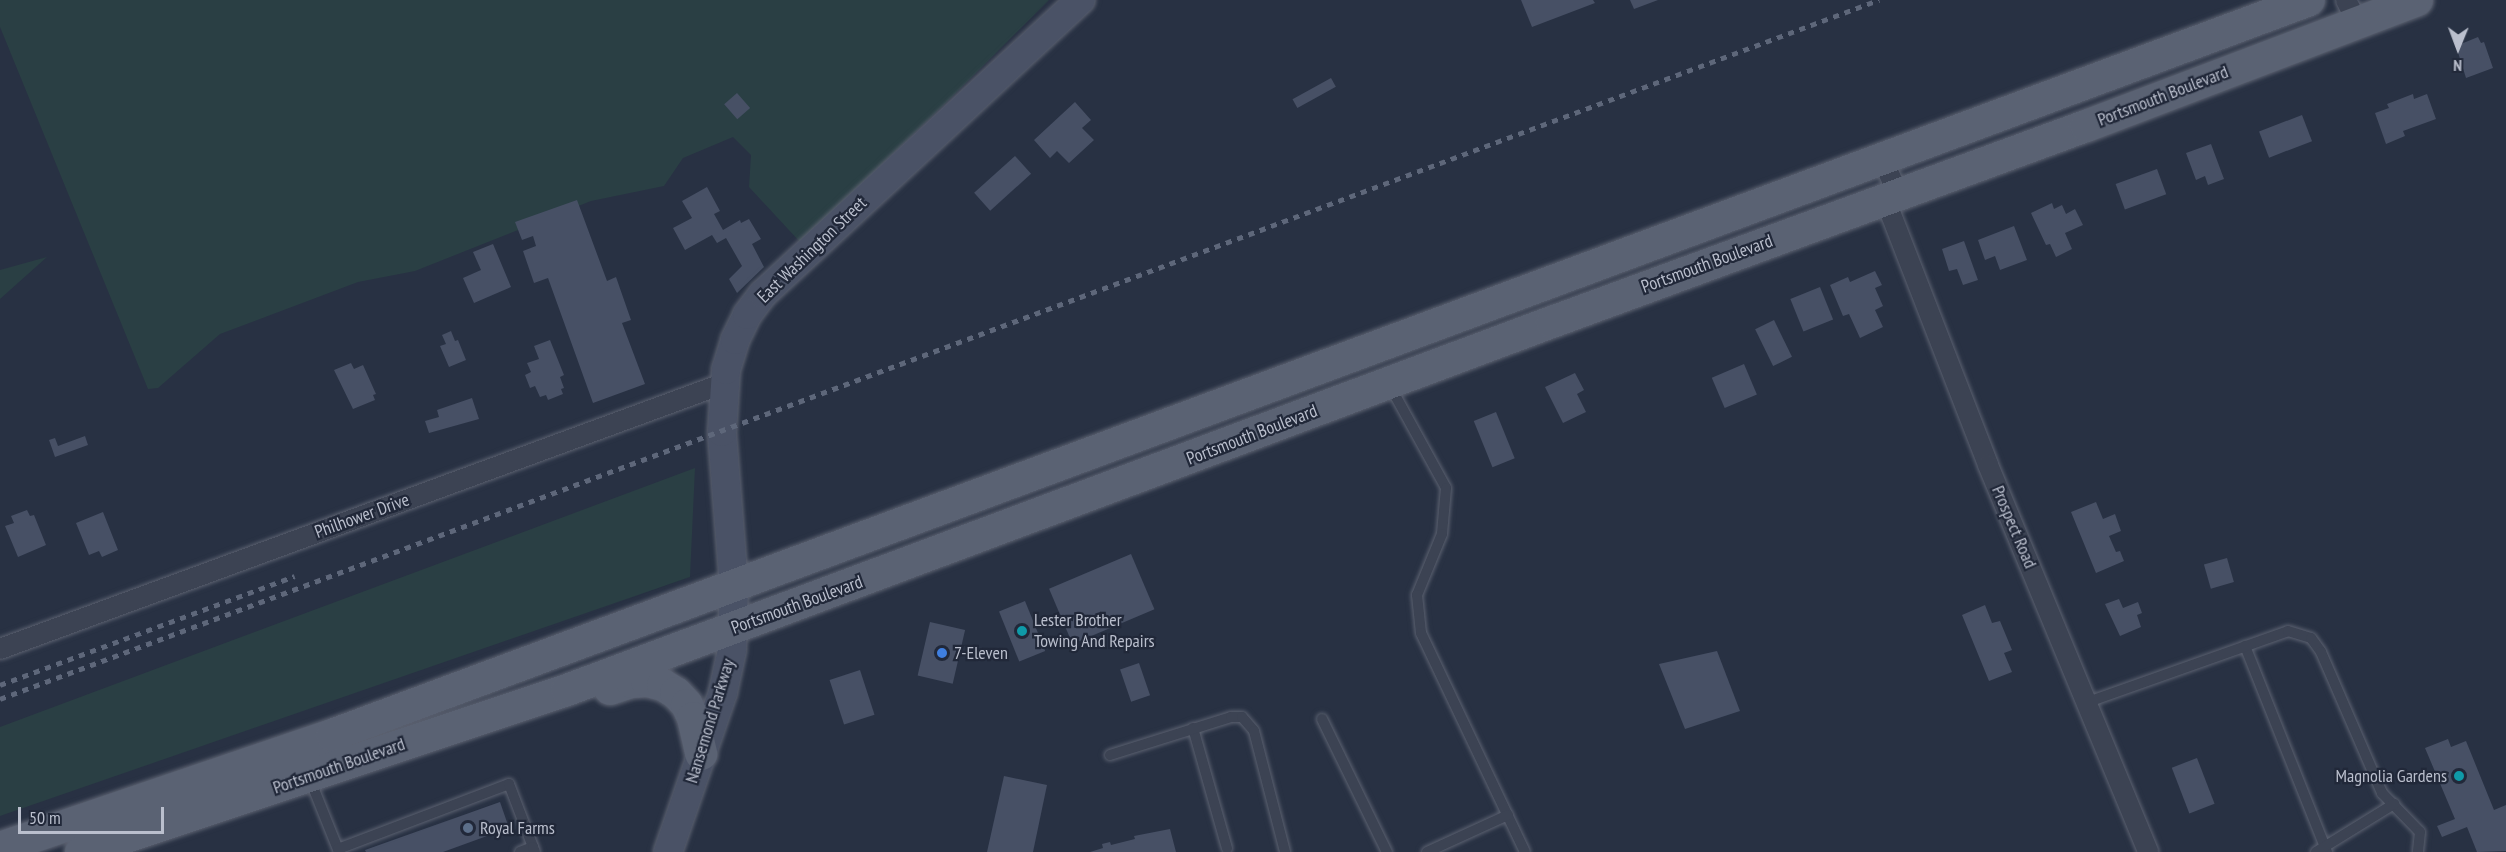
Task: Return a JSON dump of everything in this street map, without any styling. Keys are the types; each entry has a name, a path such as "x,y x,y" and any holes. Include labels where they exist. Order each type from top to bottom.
{"main road":[{"name":"East Washington Street","path":"734,586 722,432 725,383 735,340 747,315 763,294 1081,0"},
{"name":"Portsmouth Boulevard","path":"0,848 332,735 2309,0"},
{"name":"Portsmouth Boulevard","path":"81,852 481,719 735,628 1891,197 2352,11 2417,0"},
{"name":"Nansemond Parkway","path":"668,852 723,692 735,628 734,586"},
{"path":"481,719 568,705 632,682 646,681 663,685 687,705 693,718 701,754"}],"street":[{"name":"Prospect Road","path":"1882,158 1891,197 1988,465 2088,702 2148,852"},
{"path":"1431,326 1447,362"},
{"name":"Philhower Drive","path":"0,649 725,383"}],"lane":[{"path":"1389,383 1446,488 1442,534 1417,594 1421,633 1525,852"},
{"path":"2088,702 2288,631 2311,638 2321,652 2382,793 2420,832 2418,852"},
{"path":"2245,646 2323,850 2394,804"},
{"path":"1110,755 1231,717 1242,717 1254,732 1285,852"},
{"path":"1322,719 1387,852"},
{"path":"1193,728 1227,848"},
{"path":"309,776 339,850 509,784 534,850 520,852"},
{"path":"1426,852 1508,815"},
{"path":"424,816 429,827"}],"green space":[{"path":"0,0 1049,0 948,101 800,242 749,187 751,155 733,137 683,158 664,186 591,201 415,271 358,282 220,334 158,388 148,389 0,27"},
{"path":"47,257 0,299 0,270"},
{"path":"695,468 690,577 0,816 0,727"}],"building":[{"path":"1521,0 1593,0 1595,3 1532,27"},
{"path":"1630,0 1658,0 1634,9"},
{"path":"2478,37 2481,43 2484,42 2493,68 2466,78 2456,46"},
{"path":"1331,78 1336,87 1297,108 1293,99"},
{"path":"737,93 750,108 737,119 724,104"},
{"path":"2413,94 2414,99 2427,94 2436,119 2403,131 2405,136 2386,144 2375,113 2389,108 2387,104"},
{"path":"1075,102 1091,120 1082,128 1094,140 1069,163 1057,151 1050,158 1034,140"},
{"path":"2302,115 2312,141 2269,158 2259,131"},
{"path":"2211,144 2224,179 2208,185 2205,176 2196,180 2186,153"},
{"path":"1015,156 1031,174 990,211 974,193"},
{"path":"2157,169 2166,194 2125,209 2116,184"},
{"path":"707,187 720,211 714,214 723,230 740,220 741,223 749,219 761,239 752,244 764,267 737,293 729,279 742,266 726,238 717,243 712,235 685,250 673,228 692,218 682,201"},
{"path":"577,200 607,281 616,277 631,320 622,323 645,384 593,403 548,278 534,283 523,251 536,246 533,236 522,240 515,222"},
{"path":"2052,203 2054,209 2062,205 2066,214 2075,209 2083,225 2065,233 2072,249 2056,257 2050,244 2046,245 2031,213"},
{"path":"2014,226 2027,260 2000,270 1995,256 1985,260 1978,240"},
{"path":"1964,241 1978,280 1963,285 1957,269 1949,271 1942,249"},
{"path":"493,244 511,287 474,303 463,278 481,270 473,252"},
{"path":"1875,271 1882,285 1875,288 1883,306 1875,310 1883,327 1860,338 1849,314 1843,316 1830,285 1848,277 1850,282"},
{"path":"1820,287 1833,319 1803,331 1790,299"},
{"path":"1774,320 1792,357 1773,366 1755,329"},
{"path":"451,331 455,341 458,340 466,360 449,367 440,346 446,344 442,335"},
{"path":"550,340 564,375 560,377 564,388 561,389 563,394 548,400 546,395 540,397 535,386 530,388 525,375 531,372 527,363 539,359 534,346"},
{"path":"351,363 354,369 363,365 376,394 373,395 375,400 353,409 334,370"},
{"path":"1744,364 1757,394 1725,408 1712,378"},
{"path":"1575,373 1584,390 1577,394 1586,412 1563,423 1545,387"},
{"path":"472,398 479,419 429,433 425,421 439,417 437,410"},
{"path":"1496,412 1515,458 1492,467 1474,421"},
{"path":"85,436 88,445 55,457 49,440 55,438 58,446"},
{"path":"2096,502 2103,519 2115,514 2121,531 2109,536 2116,552 2120,551 2124,561 2096,573 2071,512"},
{"path":"27,510 30,516 34,515 46,545 18,557 5,526 14,523 11,516"},
{"path":"103,512 118,550 102,557 99,551 89,555 76,523"},
{"path":"1131,554 1154,609 1073,644 1049,589"},
{"path":"2227,558 2234,582 2211,589 2204,565"},
{"path":"2119,599 2123,608 2138,602 2142,613 2137,615 2141,627 2120,636 2105,604"},
{"name":"Lester Brother Towing And Repairs","path":"1025,601 1045,651 1019,662 999,611"},
{"path":"1985,605 1992,623 2000,621 2012,650 2004,653 2012,672 1989,681 1962,615"},
{"name":"7-Eleven","path":"930,622 965,630 953,684 918,676"},
{"path":"1717,651 1740,711 1685,729 1659,664"},
{"path":"1139,663 1150,695 1131,702 1120,670"},
{"path":"860,670 875,715 844,725 830,680"},
{"name":"Magnolia Gardens","path":"2448,739 2451,747 2466,741 2494,810 2506,805 2506,851 2477,852 2467,827 2442,837 2437,826 2455,819 2425,748"},
{"path":"2197,758 2215,804 2189,813 2172,768"},
{"path":"1004,776 1047,785 1033,852 987,852"},
{"name":"Royal Farms","path":"500,802 509,828 443,852 366,852 365,850"},
{"path":"1170,829 1176,852 1090,852 1103,848 1102,844 1110,842 1111,845 1135,839 1134,836"}],"railway":[{"path":"0,699 1879,0"},
{"path":"0,685 295,576"}],"place":[{"name":"Lester Brother Towing And Repairs","path":"1022,631"},
{"name":"7-Eleven","path":"942,653"},
{"name":"Magnolia Gardens","path":"2459,776"},
{"name":"Royal Farms","path":"468,828"}]}
